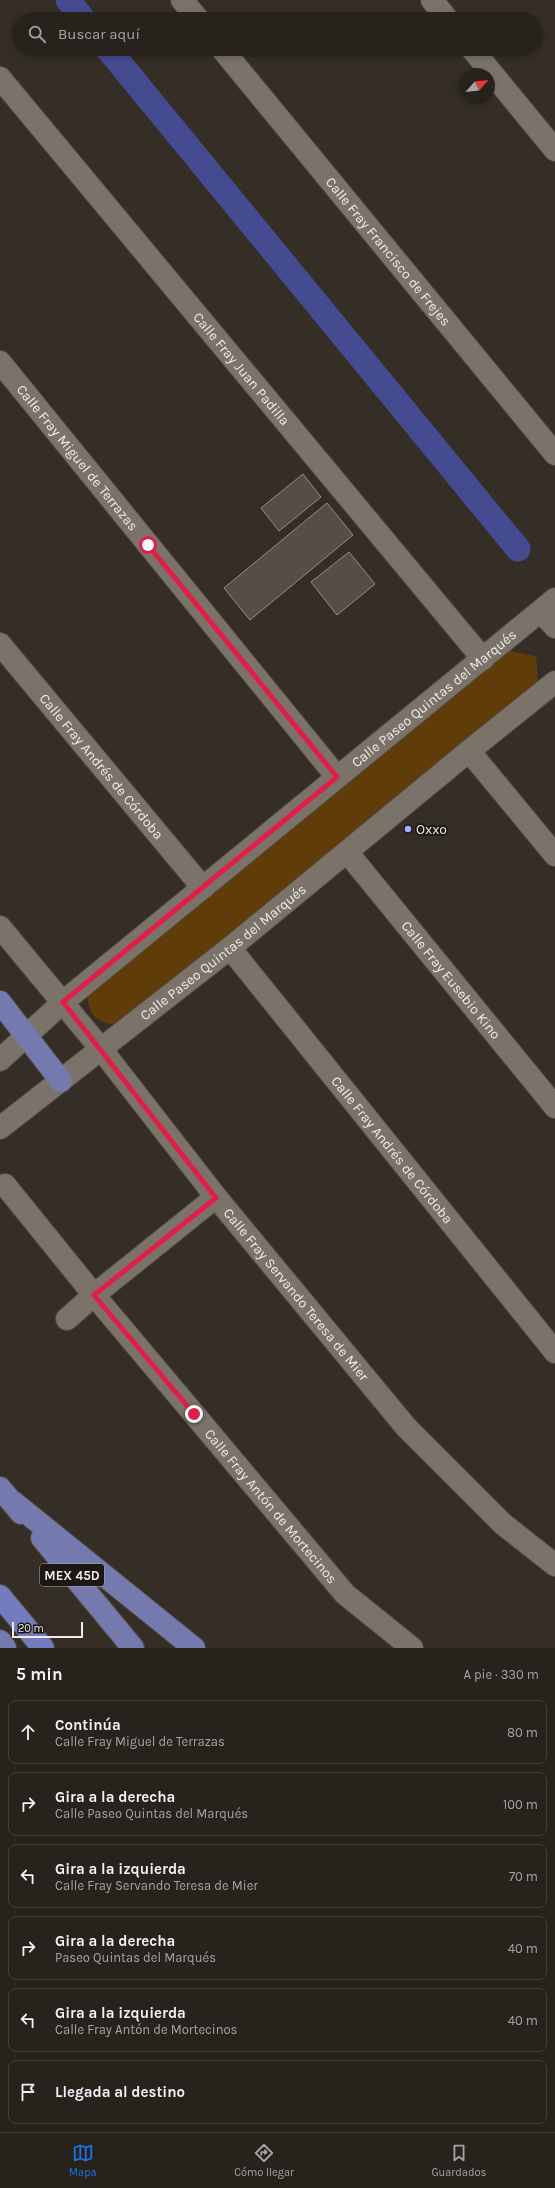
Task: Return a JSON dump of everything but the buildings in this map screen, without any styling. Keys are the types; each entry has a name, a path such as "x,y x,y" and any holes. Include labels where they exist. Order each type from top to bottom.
{"highway":[{"path":"0,1002 27,1035 61,1081"},
{"path":"6,1494 194,1648"},
{"name":"MEX 45D","path":"6,1494 133,1648"},
{"path":"0,1596 43,1648"},
{"path":"0,1641 5,1648"}],"street":[{"path":"182,0 192,12"},
{"path":"432,0 441,12"},
{"name":"Calle Fray Francisco de Frejes","path":"228,56 555,454"},
{"path":"478,56 555,150"},
{"name":"Calle Fray Juan Padilla","path":"0,78 482,659"},
{"name":"Calle Fray Miguel de Terrazas","path":"0,362 337,777"},
{"name":"Calle Paseo Quintas del Marqués","path":"0,1060 63,1002 482,659 550,613"},
{"name":"Calle Fray Andrés de Córdoba","path":"0,644 203,888"},
{"name":"Calle Paseo Quintas del Marqués","path":"0,1128 230,948 469,750 555,682"},
{"path":"469,750 555,855"},
{"name":"Calle Fray Eusebio Kino","path":"347,852 555,1107"},
{"name":"Calle Fray Servando Teresa de Mier","path":"0,927 101,1049 216,1198 406,1427 503,1524 555,1565"},
{"name":"Calle Fray Andrés de Córdoba","path":"230,948 555,1352"},
{"name":"Calle Fray Antón de Mortecinos","path":"5,1185 94,1295 345,1594 412,1648"},
{"path":"67,1319 94,1295 216,1198"}],"shaded area":[{"path":"510,651 536,656 538,681 120,1025 105,1023 95,1017 89,1007 87,992"}],"waterway":[{"path":"68,0 77,12"},
{"path":"114,56 518,549"}],"place":[{"name":"Oxxo","path":"408,829"}],"route":[{"path":"148,545 337,777 63,1002 216,1198 94,1295 194,1414"}]}
